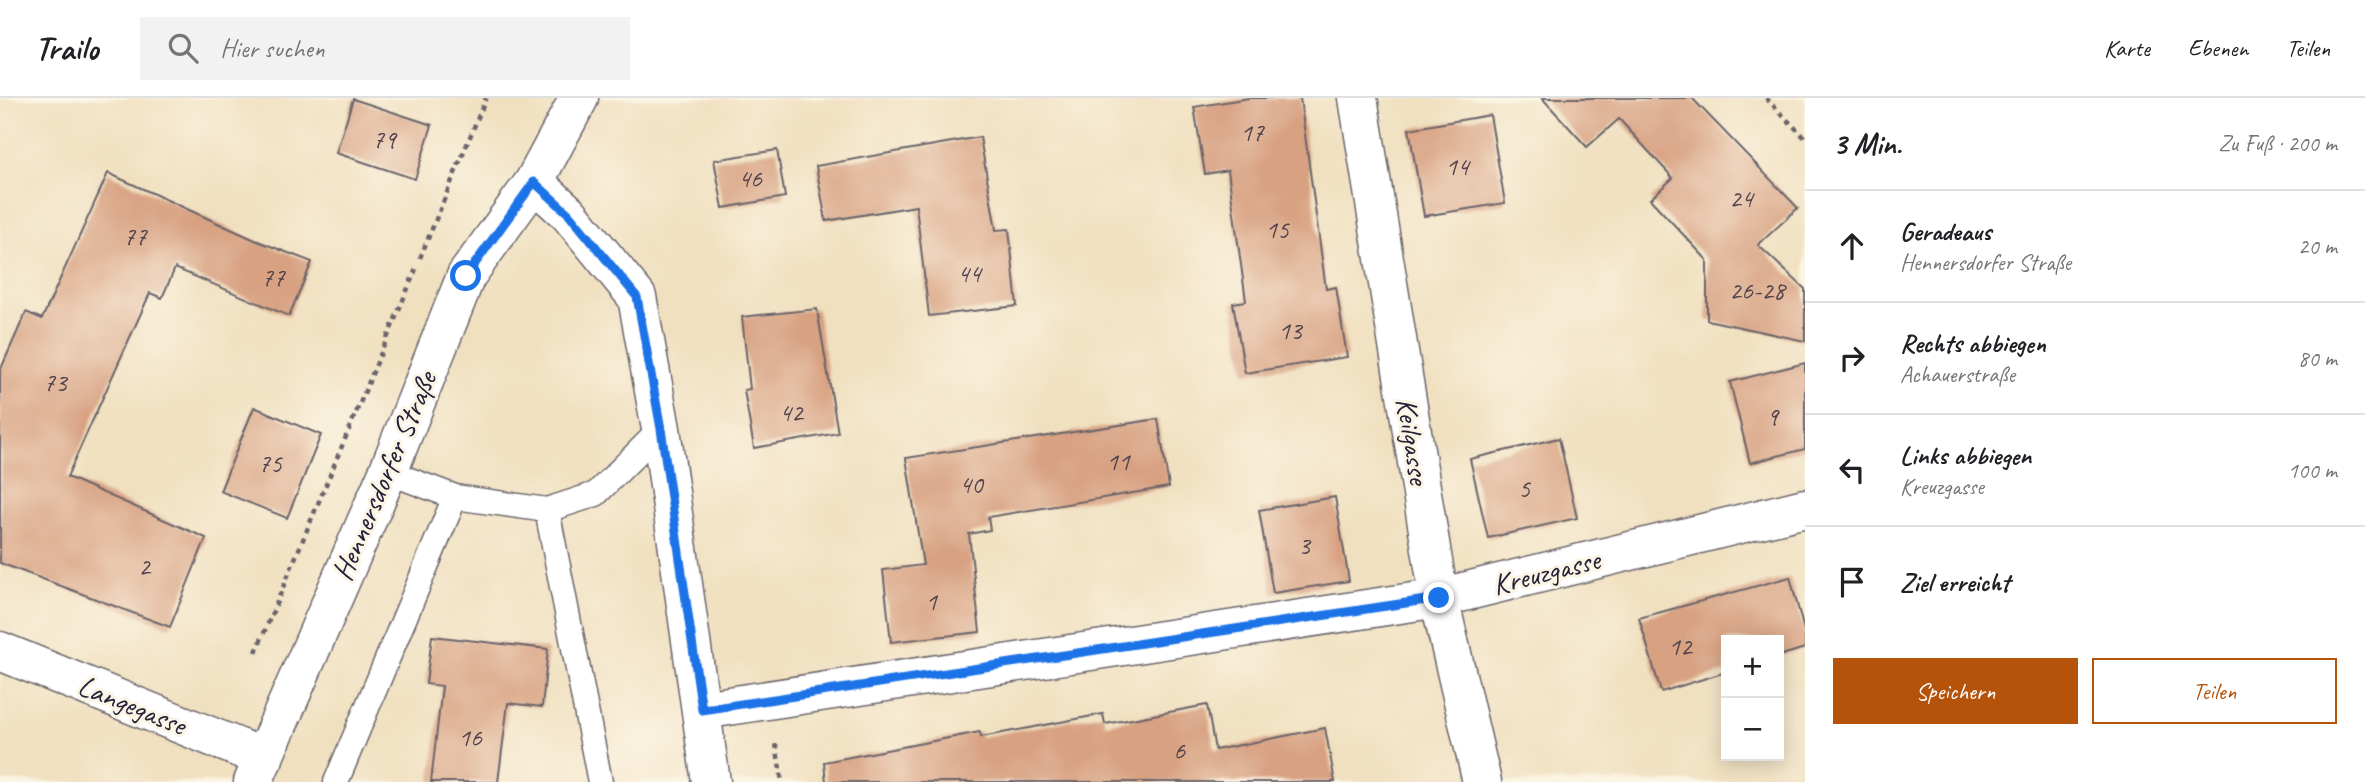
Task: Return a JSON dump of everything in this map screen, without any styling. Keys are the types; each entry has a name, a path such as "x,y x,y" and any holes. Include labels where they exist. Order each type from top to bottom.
{"street":[{"name":"Hennersdorfer Straße","path":"258,770 388,472 466,276 534,182 579,98"},
{"name":"Keilgasse","path":"1358,98 1439,598 1482,782"},
{"path":"534,182 569,214 637,297 661,429 711,782"},
{"name":"Kreuzgasse","path":"702,710 1439,598 1805,508"},
{"name":"Langegasse","path":"0,651 258,770"}],"lane":[{"path":"388,472 455,498 547,510 596,494 661,429"},
{"path":"336,782 455,498"},
{"path":"547,510 600,782"}],"path":[{"path":"256,652 486,98"},
{"path":"1766,98 1805,138"}],"building":[{"path":"1249,98 1300,98 1326,289 1336,287 1347,357 1245,373 1233,303 1246,301 1228,170 1205,174 1194,107"},
{"path":"1542,98 1692,98 1798,208 1758,245 1805,289 1805,341 1707,320 1707,260 1650,199 1673,178 1619,119 1587,147"},
{"path":"353,99 432,125 415,179 336,153"},
{"path":"1490,115 1505,203 1424,216 1409,129"},
{"path":"980,137 996,230 1009,229 1017,306 929,316 916,206 826,221 816,166"},
{"path":"777,150 785,197 723,208 714,160"},
{"path":"108,173 255,240 312,262 289,316 175,268 162,298 150,293 67,477 206,538 170,627 0,563 0,371 26,312 42,319"},
{"path":"817,309 838,433 754,448 744,390 750,389 742,317"},
{"path":"1805,363 1805,449 1750,463 1730,382"},
{"path":"254,407 321,435 287,518 220,491"},
{"path":"1158,419 1169,487 988,517 990,530 969,534 980,632 891,642 883,570 923,565 906,458"},
{"path":"1559,438 1577,518 1488,538 1470,459"},
{"path":"1335,497 1349,581 1273,593 1259,510"},
{"path":"1790,577 1805,634 1805,648 1784,654 1784,635 1721,635 1721,674 1661,692 1639,618"},
{"path":"432,636 548,649 542,707 508,703 498,782 431,782 442,686 426,684"},
{"path":"1207,705 1215,750 1325,728 1335,782 826,782 824,762 980,732 981,737 1103,714 1105,724"}],"route":[{"path":"466,276 534,182 569,214 637,297 661,429 702,710 1439,598"}]}
